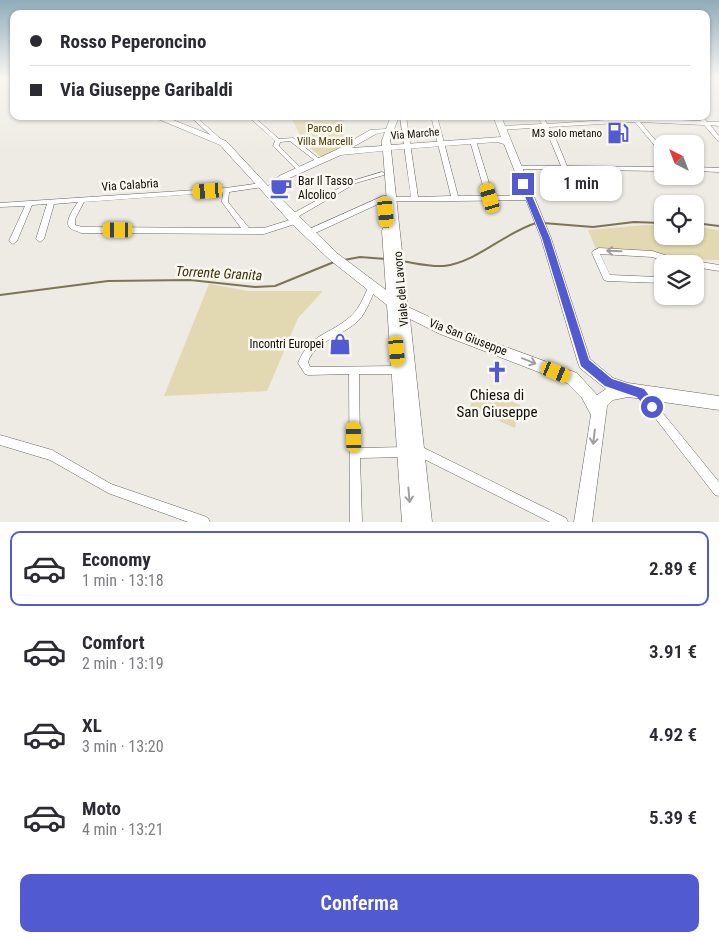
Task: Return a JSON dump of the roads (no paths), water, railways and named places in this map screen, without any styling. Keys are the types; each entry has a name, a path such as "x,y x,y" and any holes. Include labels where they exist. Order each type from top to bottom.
{"main road":[{"path":"168,120 200,130"},
{"name":"Viale del Lavoro","path":"387,120 383,130 384,148 411,451 411,522"},
{"name":"Viale del Lavoro","path":"388,199 382,174 386,137 393,120"},
{"path":"498,120 546,238 585,363 604,380 634,391 719,404"},
{"path":"493,139 501,128"},
{"name":"Via San Giuseppe","path":"200,130 223,143 308,233 372,288 398,306 450,332 572,378 588,395 597,412"},
{"name":"Via Marche","path":"261,184 319,162 373,132 383,130"},
{"name":"Via Marche","path":"339,152 493,139 506,142"},
{"path":"250,172 277,179 270,193"},
{"name":"Viale del Lavoro","path":"398,306 399,370 423,522"},
{"path":"572,378 581,373 585,363"},
{"path":"583,522 597,412 604,398 634,391"}],"street":[{"path":"194,120 200,130"},
{"path":"254,120 278,141"},
{"path":"404,120 415,199"},
{"path":"435,120 455,199"},
{"path":"542,120 565,168"},
{"path":"501,128 636,120 719,124"},
{"path":"636,120 654,141"},
{"path":"703,120 719,139"},
{"path":"278,141 291,139 319,162"},
{"path":"278,141 276,146 300,170"},
{"path":"473,141 490,198"},
{"path":"517,168 654,169"},
{"path":"704,169 719,170"},
{"path":"82,200 72,219 72,226 81,230 264,231 294,219 354,182 382,174"},
{"name":"Via Calabria","path":"0,205 226,190 261,184"},
{"path":"226,190 224,202 247,231"},
{"path":"308,233 388,199 529,198"},
{"path":"40,239 51,202"},
{"path":"13,241 30,203"},
{"path":"654,255 598,251 596,253 607,278 654,280"},
{"path":"704,266 719,268"},
{"path":"372,288 357,316 316,343 307,355 304,363 308,370 399,370"},
{"path":"354,370 356,522"},
{"path":"634,391 719,491"},
{"path":"0,440 52,455 108,488 204,522"},
{"path":"355,453 411,451 562,522"}],"waterway":[{"name":"Torrente Granita","path":"543,223 593,227 634,222 654,223"},
{"name":"Torrente Granita","path":"401,261 433,266 456,263 468,259 513,233 536,223"},
{"name":"Torrente Granita","path":"704,224 719,226"},
{"name":"Torrente Granita","path":"344,260 360,257 386,259"},
{"name":"Torrente Granita","path":"0,295 108,281 190,280 255,287 275,286 334,262"}],"place":[{"name":"M3 solo metano","path":"618,133"},
{"name":"Bar Il Tasso Alcolico","path":"281,188"},
{"name":"Incontri Europei","path":"340,344"},
{"name":"Chiesa di San Giuseppe","path":"497,372"}],"park label":[{"name":"Parco di Villa Marcelli","path":"325,134"}]}
